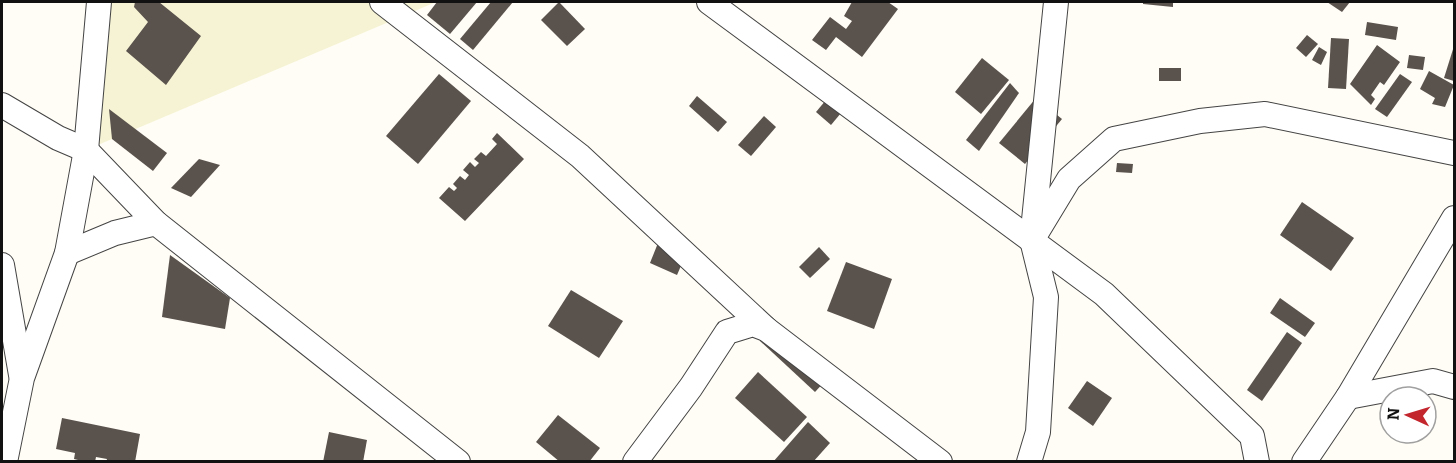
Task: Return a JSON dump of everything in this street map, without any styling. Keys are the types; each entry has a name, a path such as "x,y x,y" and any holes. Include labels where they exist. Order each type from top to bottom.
{"street":[{"path":"5,462 22,378 67,253 86,150 99,2"},
{"path":"381,2 580,156 766,329 940,462"},
{"path":"709,2 1104,294 1252,436 1257,462"},
{"path":"1029,462 1038,432 1046,297 1032,240 1056,2"},
{"path":"2,105 58,138 86,150 156,224 458,462"},
{"path":"1032,240 1069,179 1114,139 1189,123 1265,114 1455,153"},
{"path":"1304,462 1347,397 1455,218"},
{"path":"67,253 115,234 156,224"},
{"path":"2,265 22,378"},
{"path":"635,462 691,387 727,332 753,324 766,329"},
{"path":"1347,397 1433,381 1455,387"}],"shaded area":[{"path":"102,2 436,2 86,150"}],"building":[{"path":"135,2 159,2 201,36 166,85 126,51 148,22 134,7"},
{"path":"437,2 477,2 450,34 427,15"},
{"path":"491,2 513,2 473,50 460,39"},
{"path":"559,2 585,29 567,46 541,20"},
{"path":"852,2 888,2 898,9 862,57 836,37 826,50 812,40 830,17 846,29 852,21 844,16"},
{"path":"1143,2 1173,2 1173,7 1143,4"},
{"path":"1327,2 1350,2 1342,12"},
{"path":"1367,22 1398,27 1396,40 1365,35"},
{"path":"1307,35 1318,44 1306,57 1296,48"},
{"path":"1331,38 1349,39 1346,89 1328,88"},
{"path":"1377,45 1400,62 1384,85 1380,82 1371,95 1375,99 1371,105 1350,84"},
{"path":"1454,46 1454,81 1444,78"},
{"path":"1319,47 1327,52 1321,65 1312,60"},
{"path":"1409,55 1425,57 1423,70 1407,68"},
{"path":"982,58 1009,80 981,114 955,92"},
{"path":"1159,68 1181,68 1181,81 1159,81"},
{"path":"1429,71 1454,85 1445,107 1432,104 1435,98 1420,89"},
{"path":"439,74 471,101 418,164 386,136"},
{"path":"1400,74 1412,82 1387,117 1375,109"},
{"path":"1010,83 1019,93 979,151 966,140"},
{"path":"697,96 727,122 718,132 689,106"},
{"path":"1036,98 1062,119 1025,164 999,143"},
{"path":"826,100 841,113 831,125 816,112"},
{"path":"109,109 167,153 153,171 112,139"},
{"path":"764,116 776,127 751,156 738,145"},
{"path":"497,133 524,159 465,221 439,198 449,187 454,191 457,188 453,184 460,176 465,180 469,175 463,170 470,162 475,167 479,163 474,159 481,152 486,156 497,144 492,139"},
{"path":"199,159 220,165 191,197 171,188"},
{"path":"1117,163 1133,164 1132,173 1116,172"},
{"path":"1302,202 1354,238 1331,271 1280,235"},
{"path":"662,233 690,245 677,275 650,263"},
{"path":"819,247 830,259 810,278 799,267"},
{"path":"170,255 230,298 225,329 162,317"},
{"path":"846,262 892,279 874,329 827,311"},
{"path":"571,290 623,321 599,358 548,326"},
{"path":"1280,298 1315,323 1305,337 1270,313"},
{"path":"772,329 827,379 815,392 760,341"},
{"path":"1287,332 1302,343 1262,401 1247,390"},
{"path":"758,372 807,417 784,442 735,398"},
{"path":"1087,381 1112,398 1093,426 1068,408"},
{"path":"558,415 600,448 589,462 560,462 536,442"},
{"path":"62,418 140,434 135,462 106,462 107,459 96,457 95,462 86,462 74,459 75,453 56,449"},
{"path":"808,422 830,443 813,462 773,462"},
{"path":"329,432 367,440 363,462 323,462"}]}
